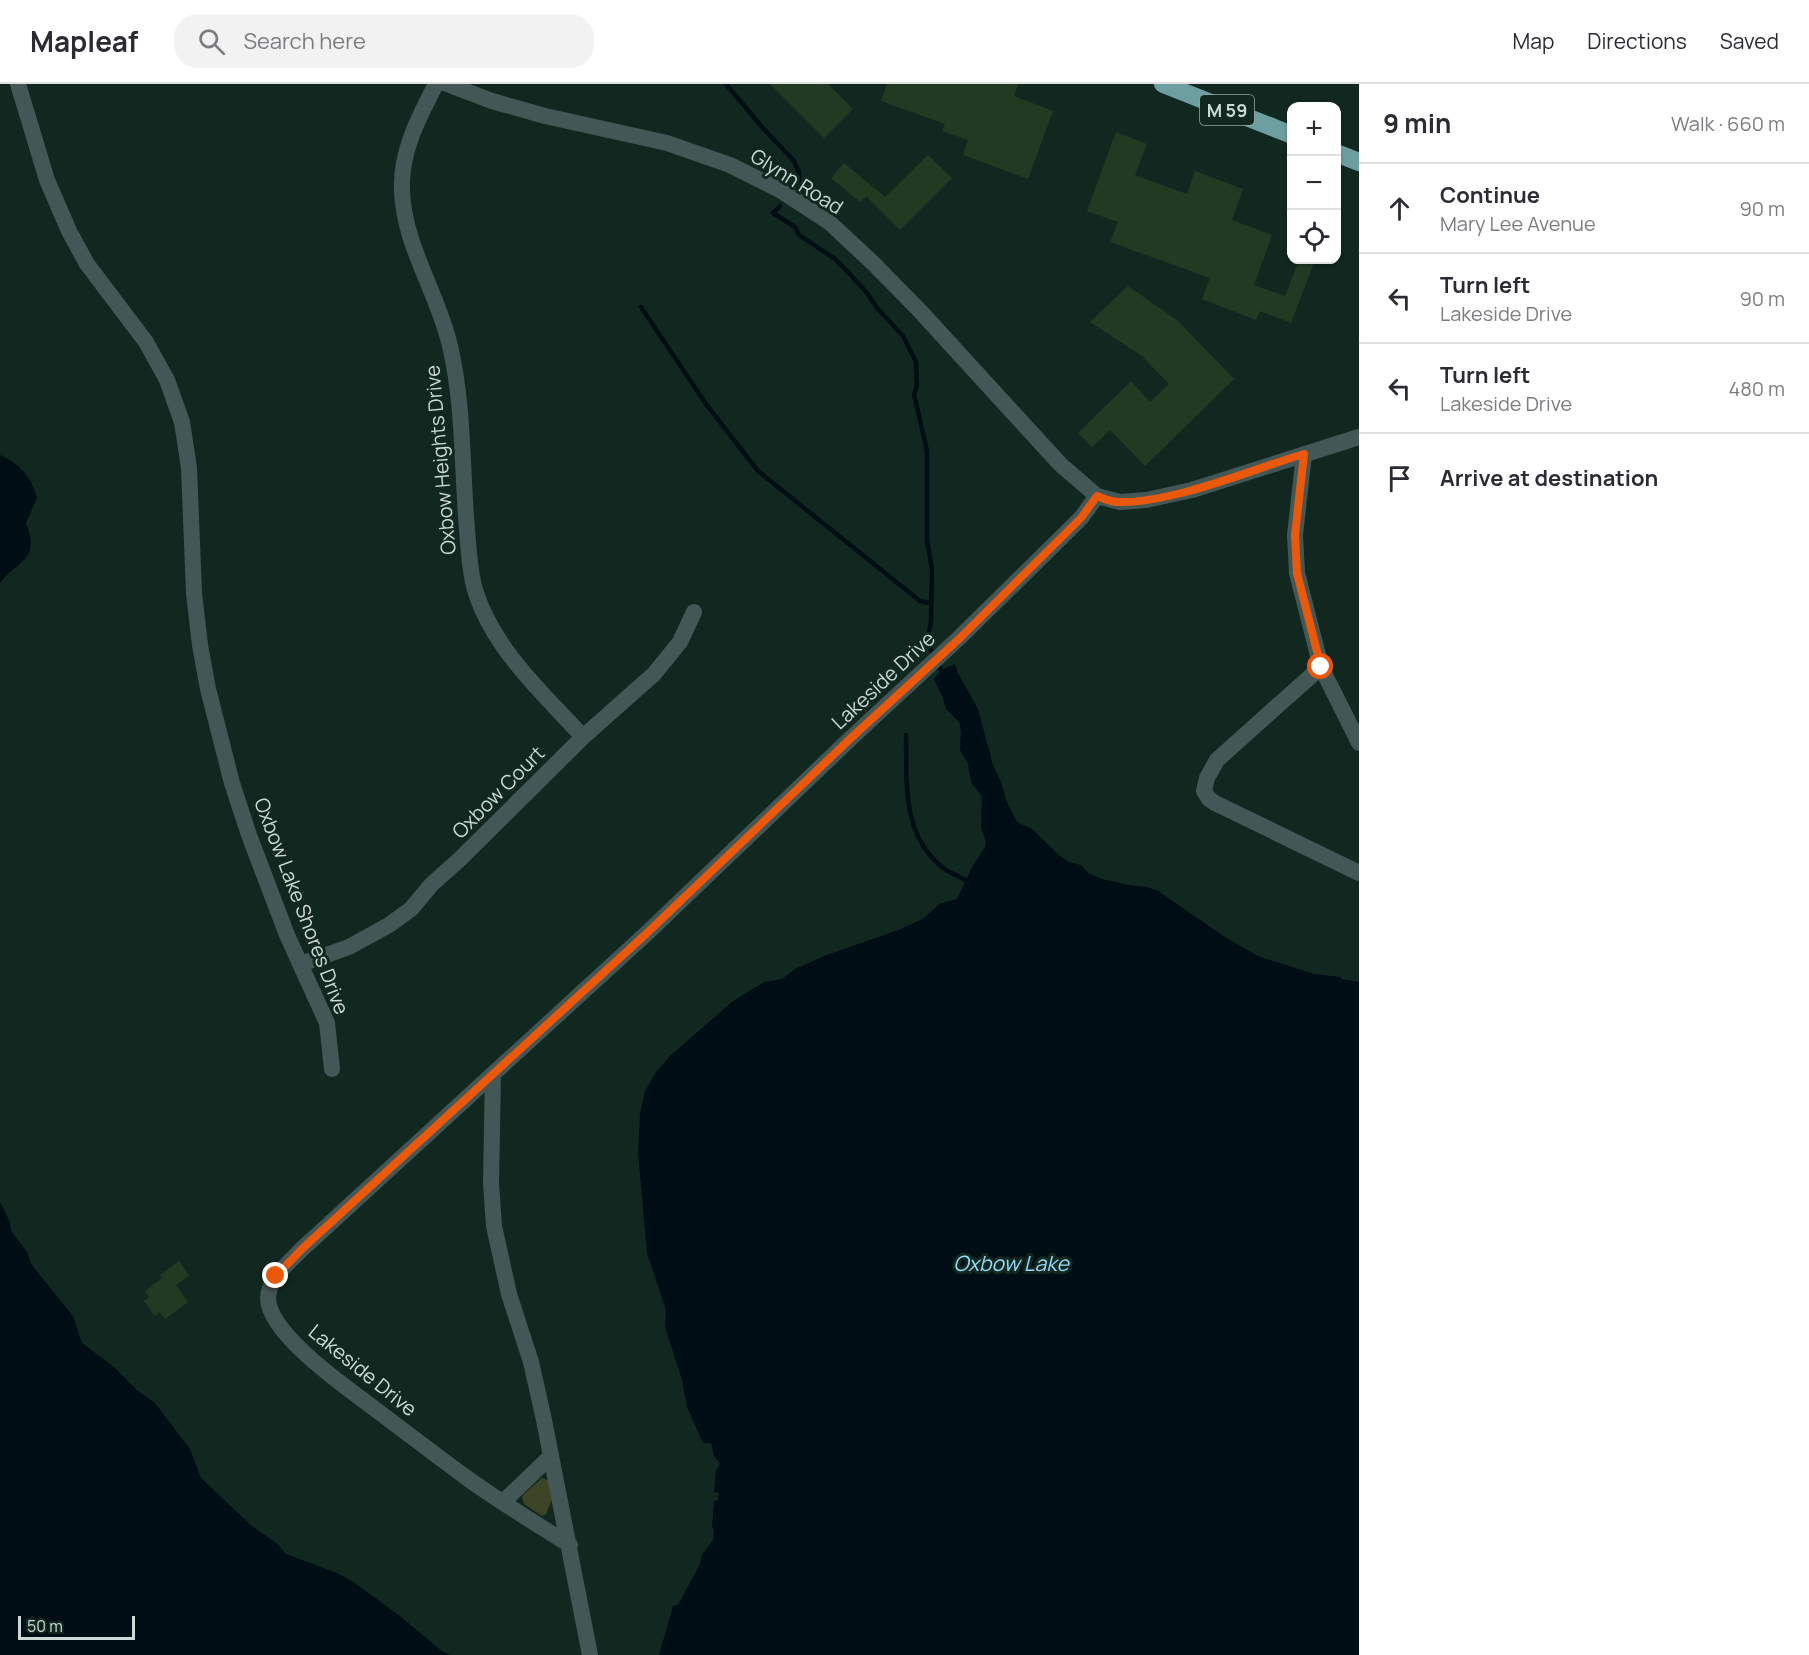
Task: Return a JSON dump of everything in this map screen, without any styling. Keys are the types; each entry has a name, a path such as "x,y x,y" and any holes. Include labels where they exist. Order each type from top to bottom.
{"highway":[{"name":"M 59","path":"1163,84 1287,133"},
{"path":"1341,155 1359,162"}],"street":[{"name":"Oxbow Lake Shores Drive","path":"18,84 47,180 69,231 87,264 146,342 167,380 182,422 189,468 194,593 208,689 232,783 249,836 269,891 327,1023 332,1069"},
{"name":"Oxbow Heights Drive","path":"436,84 416,124 406,154 401,189 405,222 443,324 454,364 467,537 476,592 490,625 508,653 584,737"},
{"name":"Glynn Road","path":"447,84 492,101 545,116 667,143 730,165 780,190 829,222 874,264 1060,464 1097,496"},
{"path":"1097,496 1120,502 1146,500 1192,490 1359,437"},
{"path":"1304,454 1295,535 1297,573 1321,667 1359,743"},
{"name":"Lakeside Drive","path":"570,1545 503,1502 345,1387 301,1350 277,1322 268,1305 269,1289 276,1276 302,1249 647,933 851,738 960,638 1081,518 1097,496"},
{"name":"Oxbow Court","path":"301,964 349,947 389,925 411,909 432,884 584,737 654,674 680,642 694,612"},
{"path":"1321,667 1217,760 1207,778 1204,791 1215,803 1359,873"},
{"path":"493,1074 491,1183 494,1226 509,1294 531,1362 544,1420 590,1655"},
{"path":"503,1502 550,1457"}],"green space":[{"path":"542,1478 548,1480 552,1500 546,1514 542,1516 524,1504 522,1496"}],"water":[{"path":"0,455 13,462 24,472 37,498 26,523 31,545 29,552 0,583"},
{"name":"Oxbow Lake","path":"955,664 978,709 993,765 1017,822 1032,829 1059,855 1069,862 1081,865 1088,873 1102,879 1158,891 1225,937 1258,956 1314,974 1359,982 1359,1655 659,1655 673,1606 678,1605 700,1564 702,1555 713,1540 714,1501 718,1500 719,1493 714,1492 716,1471 720,1464 714,1456 711,1443 702,1441 687,1407 682,1380 665,1327 666,1310 647,1253 638,1152 640,1114 645,1091 656,1072 670,1056 733,1001 764,982 782,979 795,969 824,956 901,929 924,918 939,904 956,899 959,895 986,842 981,827 982,797 971,782 968,764 960,750 959,722 946,709 934,679 941,670"},
{"path":"0,1202 10,1222 11,1231 27,1252 31,1264 73,1316 82,1343 155,1403 190,1449 201,1478 252,1526 279,1545 286,1554 352,1581 400,1616 443,1652 452,1655 0,1655"}],"building":[{"path":"770,84 828,84 853,109 824,138"},
{"path":"887,84 1018,84 1014,96 1053,111 1028,179 963,155 968,140 942,131 945,124 881,101"},
{"path":"1116,132 1147,144 1135,175 1187,194 1195,171 1243,189 1232,220 1272,235 1254,285 1285,296 1297,264 1313,264 1291,323 1260,311 1256,320 1202,299 1210,278 1110,242 1118,222 1087,211"},
{"path":"928,155 952,178 900,230 866,196 860,202 831,178 844,163 885,197"},
{"path":"1128,286 1178,321 1234,379 1145,466 1110,430 1092,447 1078,433 1131,381 1150,402 1169,384 1142,356 1090,322"},
{"path":"179,1261 189,1276 176,1285 188,1302 165,1319 160,1312 155,1316 144,1301 149,1297 145,1291 162,1278 160,1275"}],"waterway":[{"path":"726,84 794,161 799,172 799,180"},
{"path":"780,206 773,213 795,227 799,235 835,259 849,273 903,336 916,362 917,386 914,394 927,451 927,540 932,569 931,621 927,642 941,670"},
{"path":"641,307 706,404 758,471 920,601 930,603"},
{"path":"906,735 907,790 914,826 931,857 946,870 966,881"}],"route":[{"path":"276,1276 302,1249 647,933 851,738 960,638 1081,518 1097,496 1120,502 1146,500 1192,490 1304,454 1295,535 1297,573 1321,667"}]}
